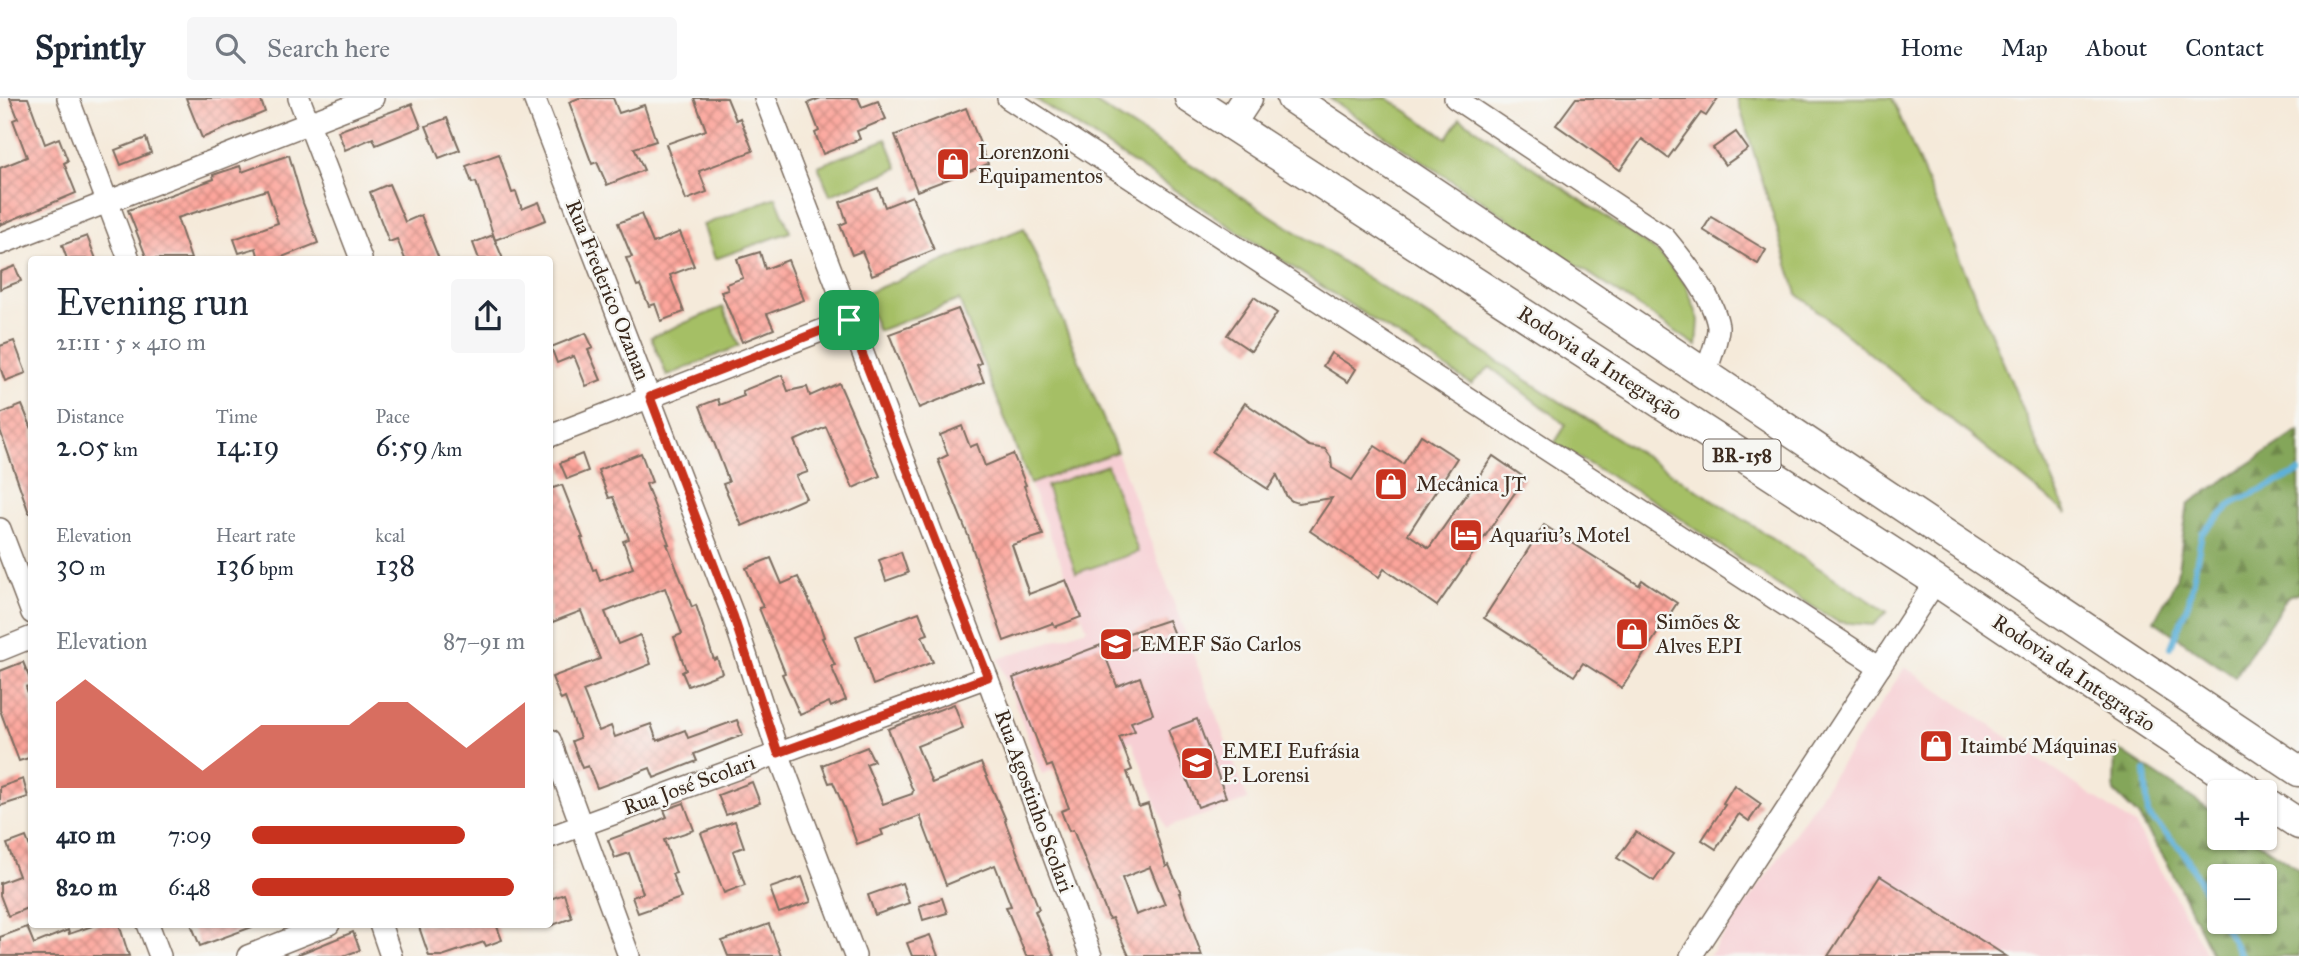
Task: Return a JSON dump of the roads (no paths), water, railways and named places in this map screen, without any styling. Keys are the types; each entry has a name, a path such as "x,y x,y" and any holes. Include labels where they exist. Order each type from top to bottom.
{"highway":[{"name":"Rodovia da Integração","path":"1190,98 1936,580 2233,780"},
{"path":"1230,124 1247,98"},
{"name":"Rodovia da Integração","path":"1292,98 2299,771"},
{"path":"1936,580 1959,545"},
{"path":"2277,810 2299,824"}],"street":[{"path":"68,98 129,256"},
{"path":"299,98 360,256"},
{"path":"0,244 373,98"},
{"name":"Rua Frederico Ozanan","path":"534,98 733,615 778,753 855,956"},
{"name":"Rua Agostinho Scolari","path":"765,98 988,677 1091,956"},
{"path":"1008,98 1880,667"},
{"path":"1455,98 1664,237 1686,262 1705,293 1718,328 1705,374"},
{"path":"553,435 849,320"},
{"path":"0,529 28,602"},
{"path":"1691,956 1936,580"},
{"path":"0,650 28,639"},
{"name":"Rua José Scolari","path":"553,836 988,677"},
{"path":"553,748 629,956"},
{"path":"150,928 160,956"},
{"path":"248,956 319,928"},
{"path":"381,928 391,956"}],"waterway":[{"path":"2171,647 2189,601 2202,533 2233,503 2299,472"},
{"path":"2145,771 2148,815 2183,851 2207,895"},
{"path":"2229,934 2241,956"}],"place":[{"name":"Lorenzoni Equipamentos","path":"953,164"},
{"name":"Mecânica JT","path":"1391,484"},
{"name":"Aquariu's Motel","path":"1466,535"},
{"name":"Simões & Alves EPI","path":"1632,634"},
{"name":"EMEF São Carlos","path":"1116,644"},
{"name":"Itaimbé Máquinas","path":"1936,746"},
{"name":"EMEI Eufrásia P. Lorensi","path":"1197,763"}]}
